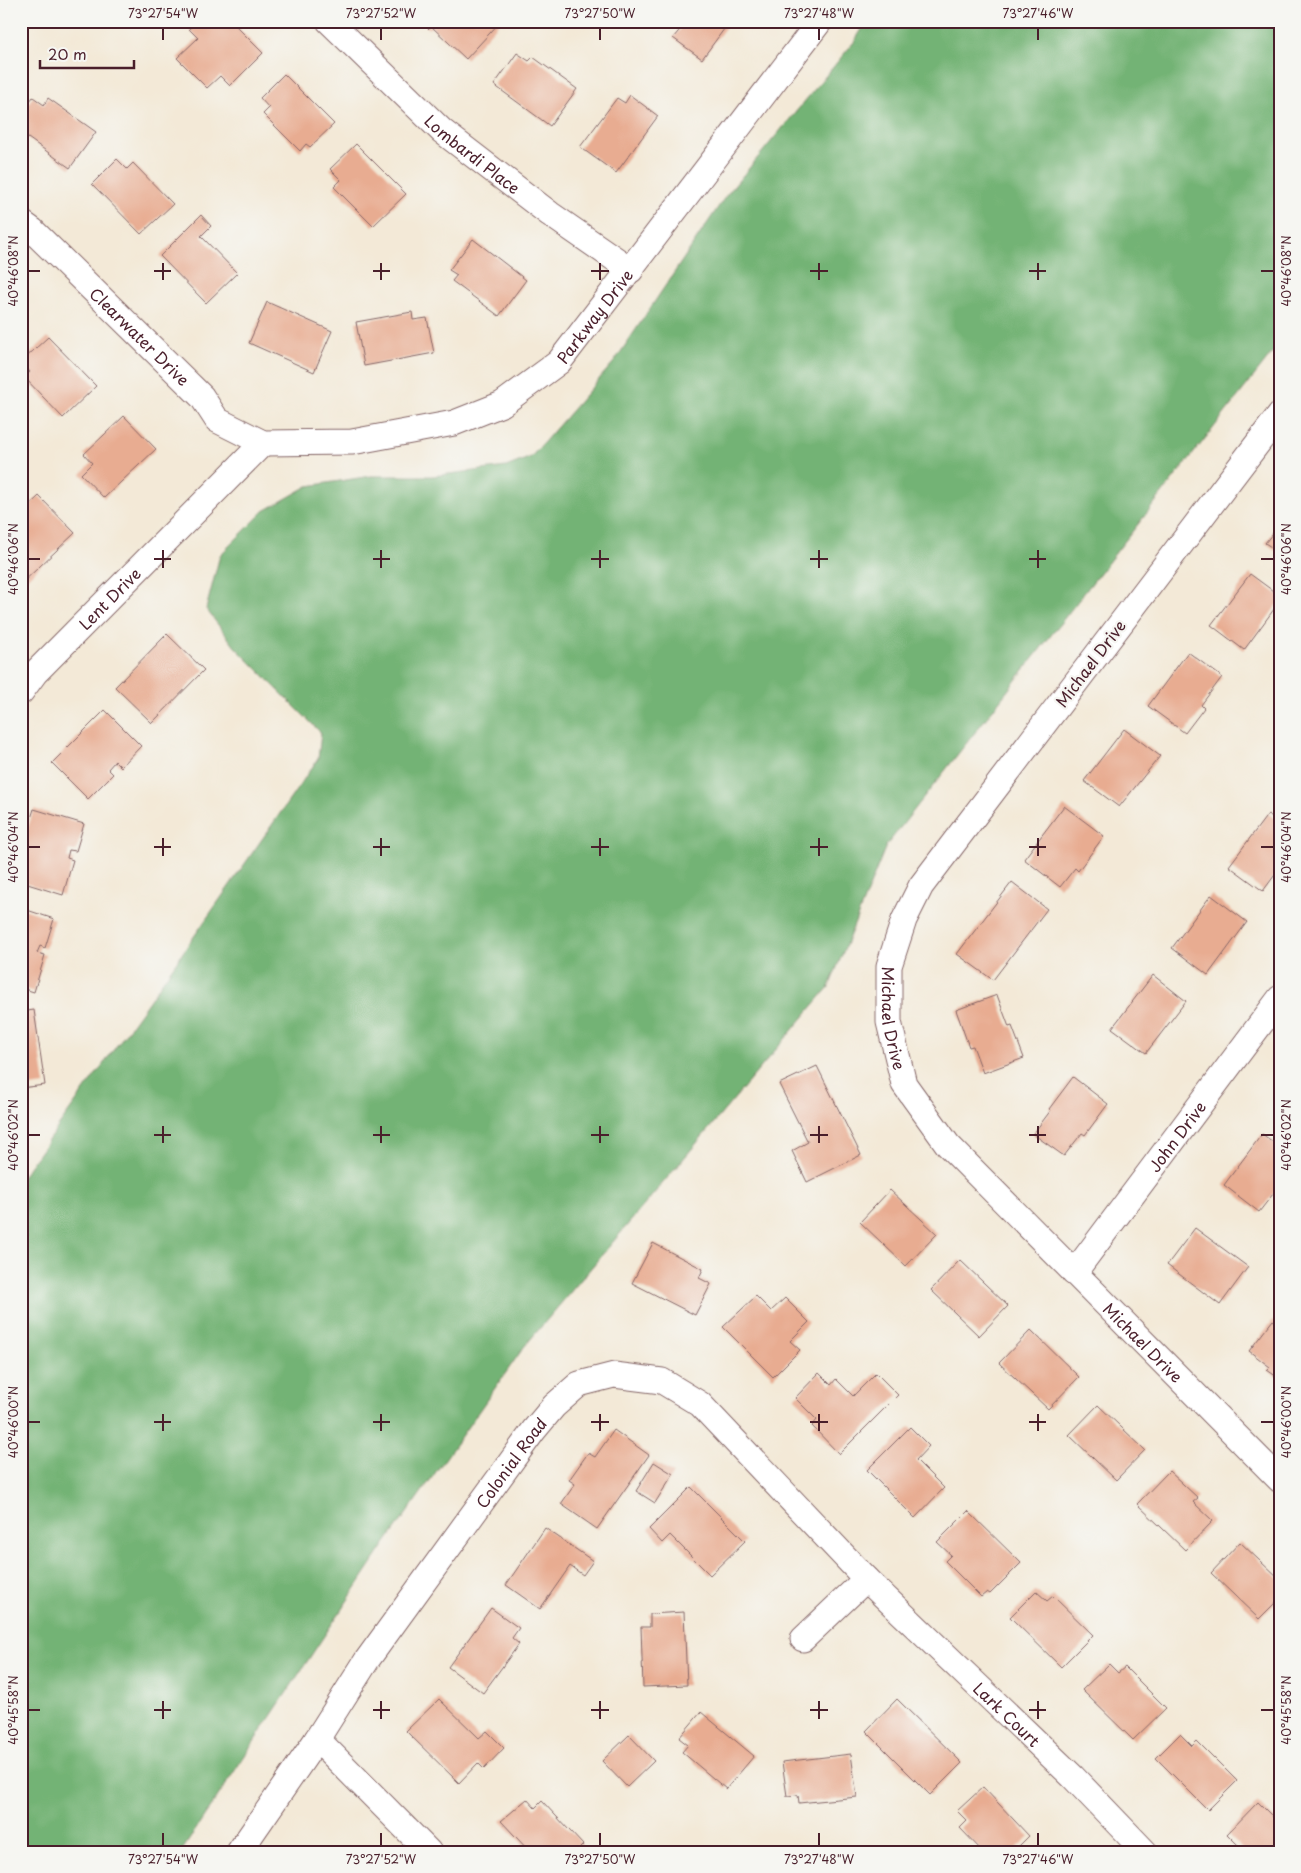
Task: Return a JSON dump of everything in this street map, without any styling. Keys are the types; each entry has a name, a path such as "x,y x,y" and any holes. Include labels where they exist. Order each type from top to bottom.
{"street":[{"name":"Lombardi Place","path":"329,21 442,131 550,214 631,270"},
{"name":"Parkway Drive","path":"263,443 352,442 454,422 502,404 559,362 820,21"},
{"name":"Clearwater Drive","path":"21,222 39,237 202,397 217,420 263,443"},
{"name":"Michael Drive","path":"1280,414 921,886 904,920 889,966 889,1022 904,1084 948,1145 1280,1480"},
{"name":"Lent Drive","path":"21,692 35,673 263,443"},
{"name":"John Drive","path":"1074,1274 1280,998"},
{"name":"Colonial Road","path":"239,1852 317,1739 367,1660 534,1430 554,1406 579,1384 614,1375 662,1381 700,1404 866,1579"},
{"path":"803,1639 866,1579"},
{"name":"Lark Court","path":"866,1579 1073,1777 1145,1852"},
{"path":"317,1739 429,1852"}],"green space":[{"path":"867,21 1280,21 1280,343 886,846 829,987 524,1347 383,1547 181,1852 21,1852 21,1178 151,998 318,759 321,733 235,647 206,609 220,555 264,511 308,486 371,476 432,476 506,467 531,457 614,362 725,197 854,42"}],"building":[{"path":"196,21 231,21 263,53 230,86 220,76 207,88 177,58 198,38 189,29"},
{"path":"421,21 501,21 466,59 431,26 429,29"},
{"path":"677,21 730,21 702,59 673,38 683,26"},
{"path":"517,53 529,61 533,57 577,89 550,126 494,85"},
{"path":"284,74 334,124 310,147 306,144 300,151 263,114 269,108 260,98"},
{"path":"630,95 658,116 616,173 580,147 617,98 625,103"},
{"path":"33,97 44,105 48,98 96,132 70,168 21,133 21,112"},
{"path":"356,144 406,194 373,226 334,187 341,180 330,169"},
{"path":"117,159 127,169 133,163 173,204 141,234 92,184"},
{"path":"201,215 211,226 201,236 237,273 206,303 160,256"},
{"path":"473,239 526,280 499,316 452,281 457,275 449,270"},
{"path":"267,302 332,331 314,372 249,343"},
{"path":"412,312 413,320 427,318 434,353 364,366 356,322"},
{"path":"48,337 96,386 63,418 24,377 30,372 21,362"},
{"path":"124,416 156,449 104,498 81,474 92,463 84,454"},
{"path":"39,496 75,533 21,584 21,513"},
{"path":"1280,524 1280,553 1265,543"},
{"path":"1250,574 1280,596 1280,601 1244,650 1211,625"},
{"path":"167,634 204,670 152,723 115,687"},
{"path":"1188,652 1222,677 1201,705 1204,708 1185,733 1148,706"},
{"path":"105,710 141,746 121,767 115,761 108,769 113,774 88,799 52,763"},
{"path":"1124,729 1160,756 1119,807 1084,781"},
{"path":"1064,806 1104,836 1078,871 1075,868 1060,887 1024,859"},
{"path":"34,809 84,824 76,851 69,850 67,858 73,860 63,895 21,882 21,849"},
{"path":"1268,814 1280,822 1280,868 1263,891 1229,866"},
{"path":"1012,882 1047,909 993,980 957,954"},
{"path":"1211,895 1247,922 1208,975 1172,948"},
{"path":"21,908 54,919 45,948 40,946 37,953 45,955 34,992 21,988"},
{"path":"1153,975 1186,1001 1146,1053 1112,1028"},
{"path":"997,995 1009,1027 1012,1026 1024,1058 983,1073 973,1046 969,1047 956,1010"},
{"path":"34,1010 45,1085 21,1088 21,1012"},
{"path":"817,1066 861,1155 807,1182 792,1151 808,1142 779,1084"},
{"path":"1073,1077 1108,1104 1085,1135 1082,1133 1064,1156 1033,1134"},
{"path":"1262,1134 1280,1147 1280,1185 1259,1212 1224,1185"},
{"path":"890,1190 937,1234 906,1266 860,1222"},
{"path":"1195,1228 1248,1267 1220,1305 1167,1265"},
{"path":"653,1243 703,1269 699,1278 711,1284 695,1315 632,1283"},
{"path":"960,1260 1008,1306 979,1336 931,1290"},
{"path":"756,1296 771,1311 785,1298 809,1322 790,1341 800,1350 773,1377 723,1327"},
{"path":"1273,1320 1280,1325 1280,1379 1267,1370 1270,1367 1249,1351"},
{"path":"1031,1330 1079,1377 1048,1409 999,1363"},
{"path":"819,1373 831,1385 836,1379 853,1396 876,1373 898,1395 839,1454 812,1426 817,1420 795,1398"},
{"path":"1098,1405 1145,1450 1116,1480 1069,1435"},
{"path":"910,1427 929,1446 916,1460 944,1488 915,1518 867,1470"},
{"path":"614,1430 649,1455 597,1529 561,1504 575,1484 569,1480 588,1453 595,1457"},
{"path":"654,1462 673,1474 655,1503 636,1491"},
{"path":"1169,1471 1198,1498 1193,1502 1213,1521 1185,1550 1137,1504"},
{"path":"691,1487 745,1541 710,1575 670,1535 662,1543 649,1529"},
{"path":"968,1511 1021,1563 990,1594 987,1592 981,1597 945,1561 951,1555 937,1542"},
{"path":"545,1528 593,1561 583,1575 570,1566 540,1609 506,1585"},
{"path":"1240,1542 1280,1580 1280,1598 1259,1619 1211,1573"},
{"path":"1036,1591 1047,1601 1053,1596 1093,1635 1061,1667 1010,1617"},
{"path":"491,1608 519,1628 512,1638 519,1644 483,1693 448,1667"},
{"path":"684,1612 687,1685 643,1687 641,1627 650,1627 650,1614"},
{"path":"1109,1664 1118,1673 1125,1667 1166,1708 1133,1740 1082,1690"},
{"path":"439,1699 479,1738 487,1731 504,1748 484,1769 478,1763 459,1783 406,1731"},
{"path":"897,1699 962,1763 930,1795 866,1731"},
{"path":"701,1712 754,1756 726,1789 682,1752 688,1745 679,1738"},
{"path":"1180,1734 1192,1746 1197,1741 1237,1781 1208,1810 1156,1758"},
{"path":"629,1735 654,1761 627,1787 602,1761"},
{"path":"851,1754 857,1797 799,1803 798,1795 787,1796 782,1762"},
{"path":"983,1787 1029,1836 1013,1852 983,1852 960,1828 967,1821 957,1811"},
{"path":"527,1799 535,1808 542,1801 583,1845 576,1852 530,1852 501,1821"},
{"path":"1258,1802 1280,1824 1280,1852 1245,1852 1227,1834"}]}
